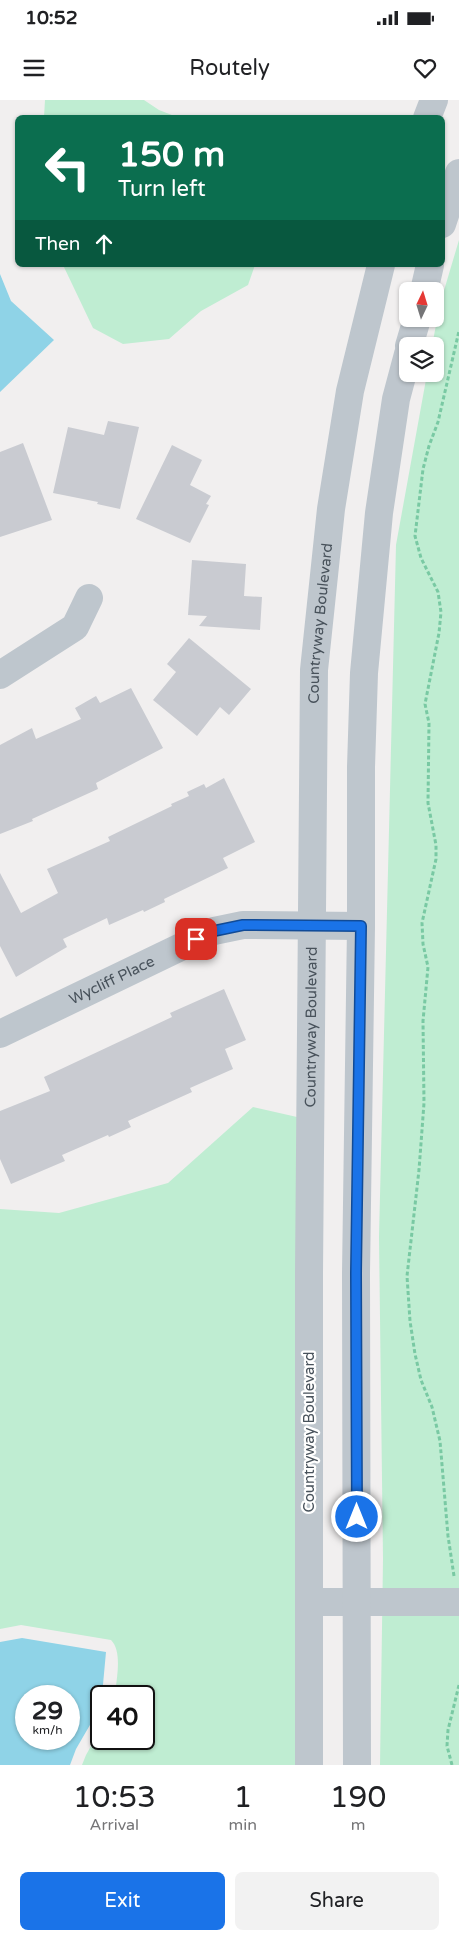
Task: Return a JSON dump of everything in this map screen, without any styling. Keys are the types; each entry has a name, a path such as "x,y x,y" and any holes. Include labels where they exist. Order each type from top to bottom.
{"street":[{"path":"428,115 434,100"},
{"path":"445,215 459,173"},
{"name":"Countryway Boulevard","path":"309,1765 309,1273 314,670 331,509 350,391 381,267"},
{"path":"426,282 430,267"},
{"path":"357,1765 356,1273 361,926 361,766 364,673 379,514 396,399 401,382"},
{"path":"0,675 75,627 89,598"},
{"name":"Wycliff Place","path":"0,1034 214,931 243,925 361,926"},
{"path":"310,1602 358,1603 457,1590"}],"path":[{"path":"457,1590 447,1527 440,1442 432,1406 421,1380 414,1354 408,1276 424,1103 422,1021 428,967 423,944 422,923 436,860 436,845 428,803 428,723 424,704 439,633 441,612 438,592 421,558 415,536 424,469 429,446 438,422 459,331"},
{"path":"452,1765 447,1746 448,1730 459,1685"}],"green space":[{"path":"45,100 144,100 159,110 172,115 44,115"},
{"path":"459,240 459,1765 380,1765 383,1559 379,1237 396,545 426,382 444,382 444,337 434,337 435,328 444,328 444,291"},
{"path":"64,267 254,267 248,285 201,311 169,339 123,344 93,328"},
{"path":"253,1107 297,1117 296,1765 82,1765 90,1748 90,1750 155,1750 155,1685 116,1685 118,1659 115,1645 111,1640 21,1625 0,1629 0,1209 59,1213 168,1183"}],"water":[{"path":"0,274 11,301 54,340 0,392"},
{"path":"22,1638 106,1652 103,1685 90,1685 90,1725 80,1742 80,1685 15,1685 15,1750 76,1750 70,1765 0,1765 0,1642"}],"building":[{"path":"108,421 139,427 120,509 97,504 98,502 53,493 68,427 104,435"},
{"path":"23,443 52,520 0,537 0,452"},
{"path":"172,445 202,460 190,485 211,496 206,504 209,505 190,543 136,519"},
{"path":"192,560 246,564 244,596 262,597 260,630 199,626 207,616 188,615"},
{"path":"189,638 251,689 229,715 220,707 197,736 153,700 176,672 167,664"},
{"path":"131,688 163,748 96,783 98,789 32,819 33,821 0,834 0,745 32,728 36,739 81,719 75,708 96,696 100,703"},
{"path":"224,778 255,842 223,858 228,868 164,899 165,902 144,912 143,910 109,925 107,918 63,939 67,947 16,977 0,946 0,873 21,913 58,893 47,869 110,841 108,837 189,796 187,792 204,784 206,788"},
{"path":"224,989 246,1040 225,1049 233,1069 190,1088 192,1092 128,1121 131,1127 62,1155 65,1161 11,1184 0,1159 0,1111 50,1091 44,1077 172,1017 170,1013"}],"route":[{"path":"196,939 214,931 243,925 361,926 356,1273 357,1517"}]}
